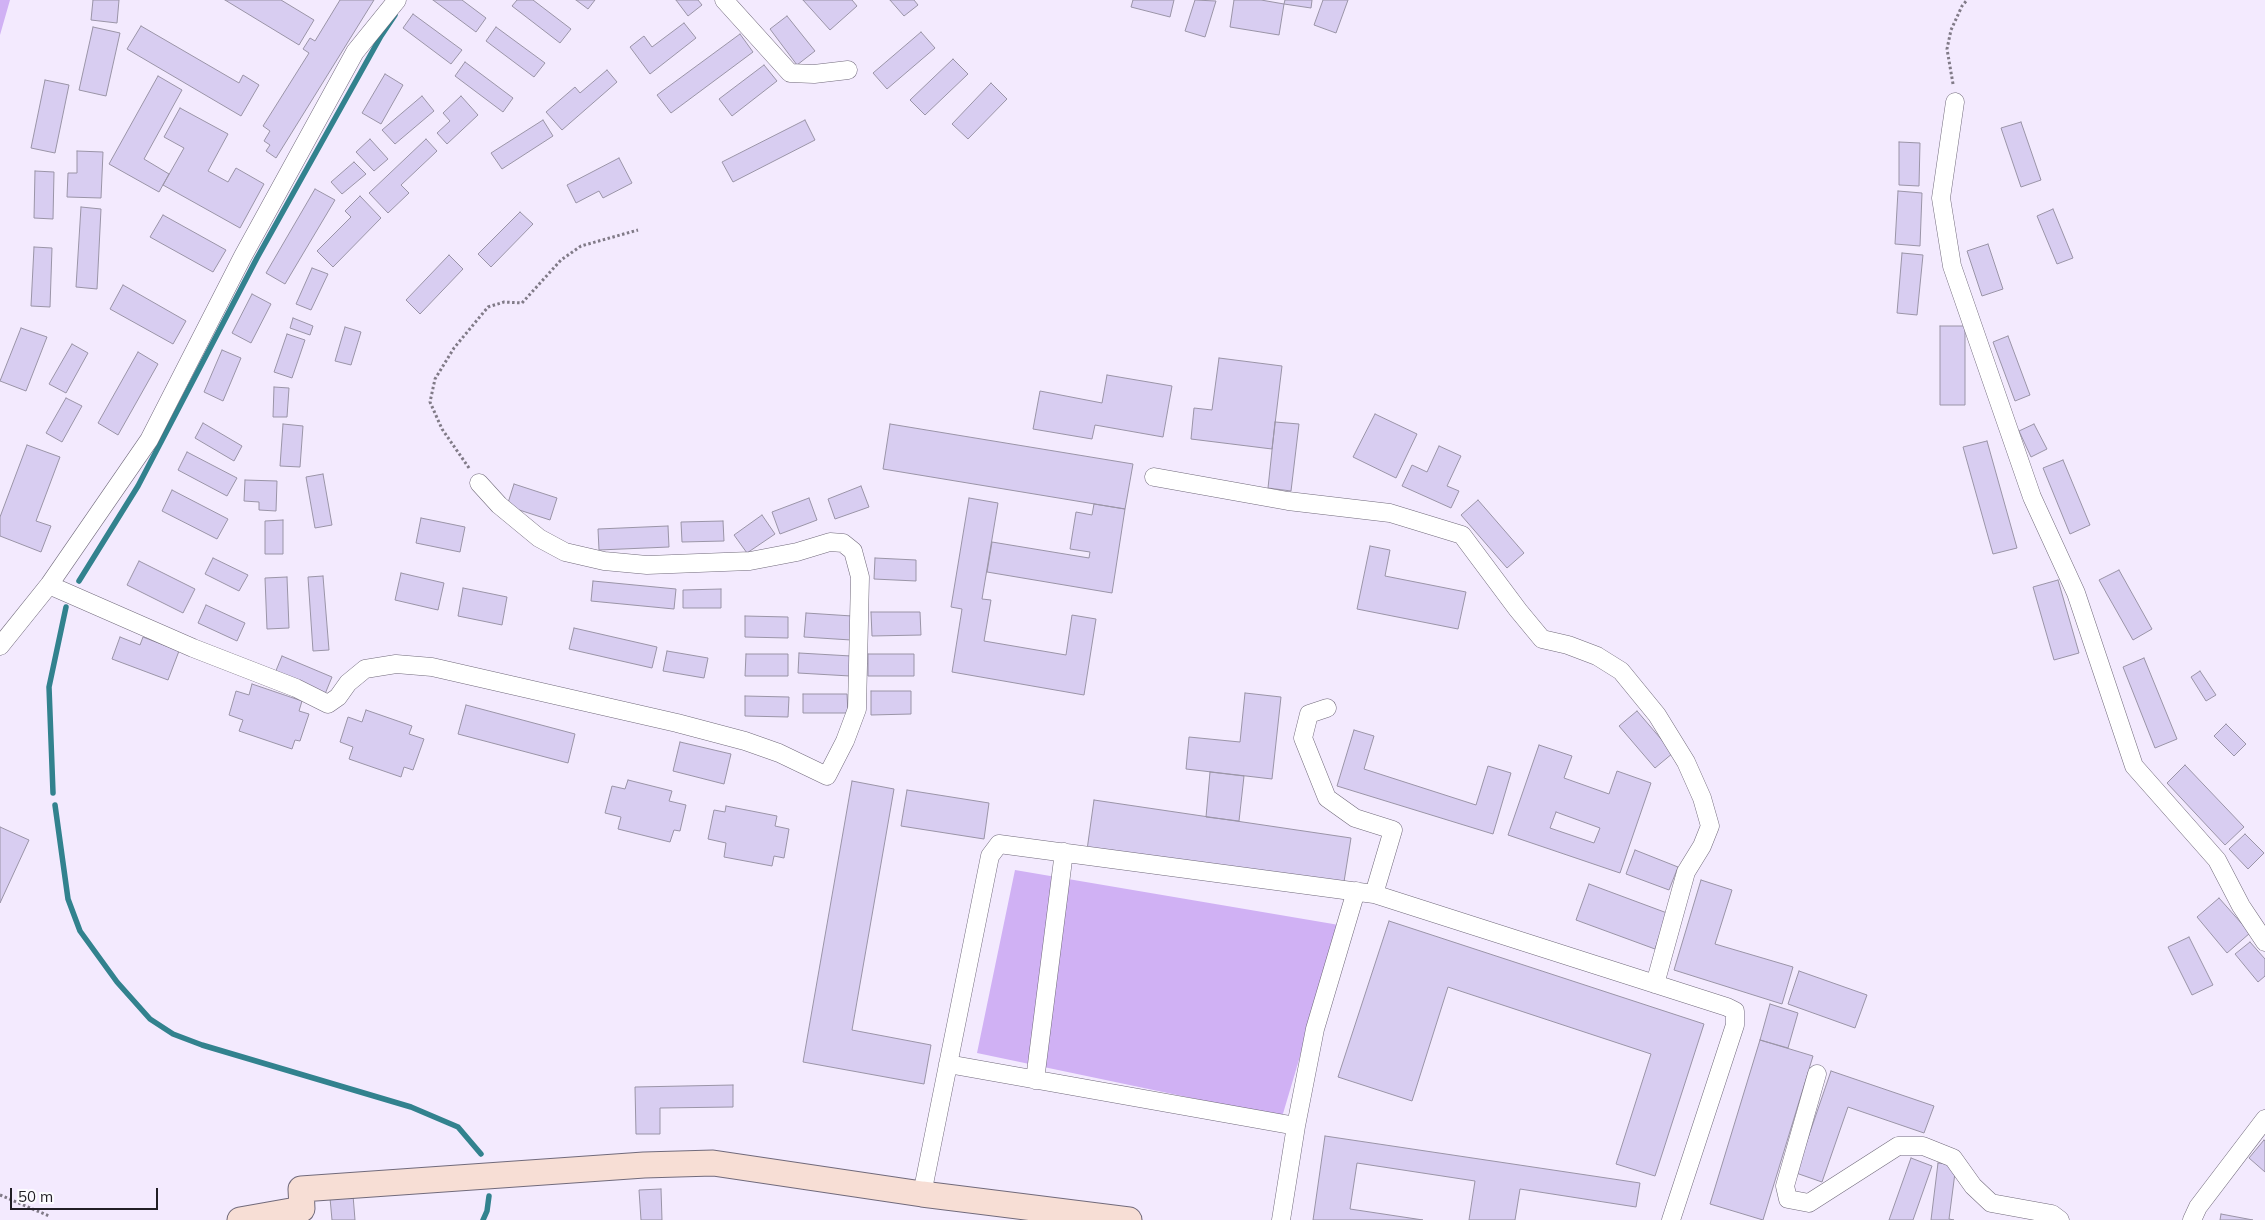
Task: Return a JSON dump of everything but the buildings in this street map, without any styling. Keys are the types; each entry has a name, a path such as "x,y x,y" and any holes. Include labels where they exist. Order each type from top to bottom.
{"street":[{"path":"0,646 49,585 149,440 243,256 355,52 397,0"},
{"path":"724,0 790,73 814,74 848,70"},
{"path":"1955,102 1941,198 1952,266 2032,497 2076,593 2134,766 2217,860 2241,906 2265,942"},
{"path":"1154,476 1288,501 1390,512 1462,535 1518,610 1542,638 1597,656 1621,671 1657,714 1686,762 1702,798 1710,826 1702,846 1686,872 1655,984"},
{"path":"49,585 192,648 296,688 328,704 338,697 348,683 365,670 396,664 432,667 745,741 779,752 827,776 845,741 857,710 860,577 853,551 843,543 830,542 797,552 750,560 647,565 604,560 565,552 539,538 499,506 480,483"},
{"path":"1281,1220 1314,1030 1365,892 1393,830 1355,818 1327,798 1303,738 1309,714 1326,708"},
{"path":"922,1194 990,856 999,844 1365,892 1735,1011 1735,1025 1671,1220"},
{"path":"1035,1080 1064,852"},
{"path":"948,1064 1296,1126"},
{"path":"1817,1074 1785,1186 1788,1198 1809,1203 1898,1146 1924,1146 1952,1158 1973,1186 1991,1203 2052,1214 2060,1220"},
{"path":"2192,1220 2198,1207 2265,1119"},
{"path":"240,1220 302,1209 301,1188 644,1165 714,1163 922,1194 1129,1220"}],"path":[{"path":"1955,102 1947,49 1951,30 1962,6 1967,0"},
{"path":"480,483 442,429 430,402 435,379 454,348 488,307 504,302 522,303 561,260 581,246 638,230"},
{"path":"0,1195 49,1216"}],"shaded area":[{"path":"0,0 10,0 0,35"},
{"path":"1015,870 1339,925 1282,1117 977,1053"}],"waterway":[{"path":"79,581 138,486 257,258 381,36 395,15"},
{"path":"53,793 49,687 66,607"},
{"path":"55,805 68,899 80,931 117,982 150,1019 173,1034 202,1045 411,1107 458,1127 481,1154"},
{"path":"483,1220 487,1211 489,1196"}]}
